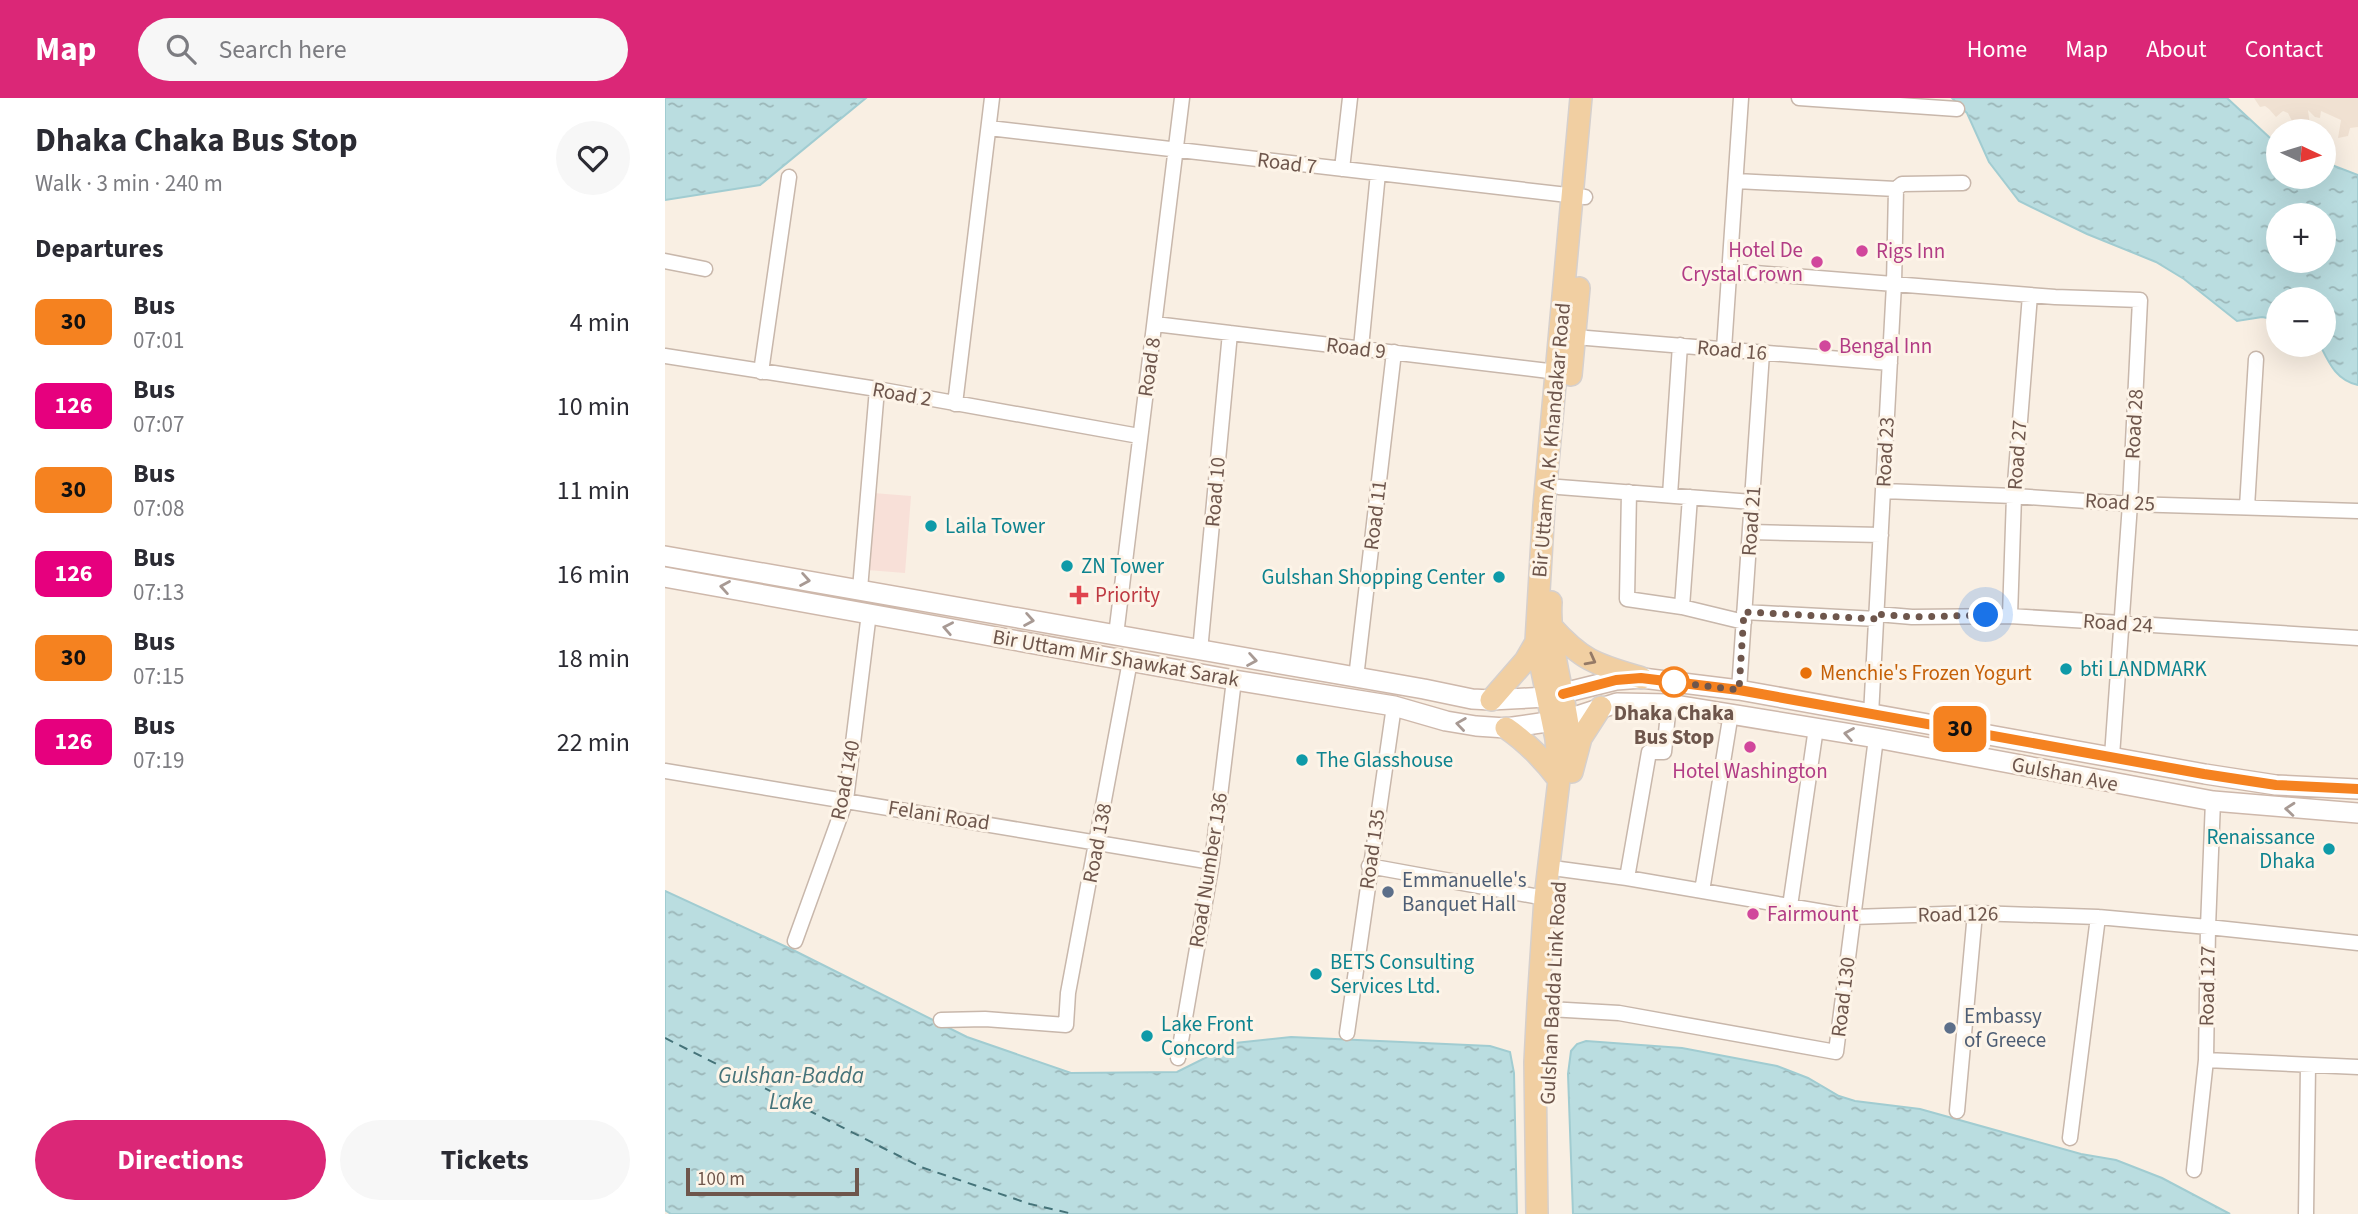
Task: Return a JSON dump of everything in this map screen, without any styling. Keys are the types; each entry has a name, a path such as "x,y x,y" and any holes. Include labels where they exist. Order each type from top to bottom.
{"main road":[{"name":"Bir Uttam A. K. Khandakar Road","path":"1566,776 1556,739 1560,720 1555,695 1550,625 1559,487 1575,337 1581,98"},
{"name":"Bir Uttam A. K. Khandakar Road","path":"1555,695 1536,642 1543,506 1579,196 1595,98"},
{"name":"Bir Uttam Mir Shawkat Sarak","path":"665,555 1472,699 1555,695"},
{"name":"Bir Uttam Mir Shawkat Sarak","path":"665,577 1130,662 1394,706 1445,721 1506,728 1560,720"},
{"path":"1550,625 1570,648 1592,662 1641,678"},
{"path":"1116,635 1130,662"},
{"path":"1491,700 1525,661 1536,642"},
{"name":"Gulshan Ave","path":"1555,695 1616,680 1641,678 1739,690 2204,774 2276,785 2358,789"},
{"name":"Gulshan Ave","path":"1560,720 1627,702 1669,704 1877,738 2213,802 2358,813"},
{"path":"1506,728 1566,776 1581,738 1601,707"},
{"name":"Gulshan Badda Link Road","path":"1549,1214 1545,1059 1566,776"},
{"name":"Gulshan Badda Link Road","path":"1537,1214 1535,1059 1545,898 1566,776"}],"street":[{"path":"955,404 992,98"},
{"name":"Road 8","path":"1116,635 1182,98"},
{"path":"1342,169 1350,98"},
{"path":"1724,348 1741,98"},
{"path":"1799,98 1957,109"},
{"name":"Road 7","path":"989,128 1579,196"},
{"path":"1361,348 1378,173"},
{"path":"761,372 789,177"},
{"path":"1735,181 1896,189 1902,184 1963,183"},
{"name":"Road 23","path":"1871,715 1894,284 1896,189"},
{"path":"665,261 705,269"},
{"path":"1730,271 2030,295"},
{"name":"Road 28","path":"2030,295 2140,300 2130,504 2112,756"},
{"name":"Road 27","path":"2010,615 2014,496 2030,295"},
{"name":"Road 9","path":"1155,324 1557,372"},
{"name":"Road 10","path":"1201,651 1230,333"},
{"name":"Road 16","path":"1575,337 1889,363"},
{"path":"1669,495 1680,345"},
{"name":"Road 11","path":"1356,678 1394,352"},
{"name":"Road 21","path":"1739,690 1762,353"},
{"name":"Road 2","path":"665,356 877,389 1139,436"},
{"path":"2247,507 2256,359"},
{"path":"860,589 877,389"},
{"path":"1559,487 1752,502"},
{"name":"Road 25","path":"1883,491 2130,504 2358,511"},
{"name":"Road 24","path":"1629,492 1627,599 1744,617 2010,615 2358,638"},
{"path":"1682,607 1690,497"},
{"path":"1750,532 1881,536"},
{"name":"Road 140","path":"795,941 846,800 869,613"},
{"name":"Road 138","path":"941,1020 985,1019 1066,1025 1068,993 1130,662"},
{"name":"Road Number 136","path":"1178,1058 1212,862 1234,680"},
{"path":"1627,878 1649,752 1664,752 1669,704"},
{"name":"Road 135","path":"1347,1033 1394,706"},
{"path":"1702,891 1731,713"},
{"path":"1790,906 1816,728"},
{"name":"Road 130","path":"1549,1009 1619,1013 1836,1052 1877,738"},
{"name":"Felani Road","path":"665,771 1212,862"},
{"name":"Road 127","path":"2194,1170 2206,1060 2213,802"},
{"path":"1369,866 1545,898"},
{"name":"Road 126","path":"1560,869 1853,916 1975,913 2098,917 2358,943"},
{"path":"1957,1111 1975,913"},
{"path":"2070,1138 2098,917"},
{"path":"2206,1060 2358,1067"},
{"path":"2306,1214 2308,1065"}],"shaded area":[{"path":"2254,98 2358,98 2358,127 2350,128 2348,136 2338,138 2341,120 2321,111 2320,118 2308,110 2309,119 2291,119 2288,113 2283,111 2276,117 2265,106 2260,107"},
{"path":"873,493 911,496 905,573 867,570"}],"water":[{"path":"665,98 866,98 760,185 665,200"},
{"path":"1952,98 2227,98 2266,134 2266,189 2336,189 2336,167 2358,175 2358,385 2339,375 2326,357 2336,357 2336,287 2266,287 2266,318 2237,321 2184,279 2156,262 2087,234 2019,201 1989,162 1967,113"},
{"name":"Gulshan-Badda Lake","path":"665,891 793,950 967,1037 1071,1073 1177,1072 1235,1043 1291,1037 1490,1046 1510,1052 1514,1073 1517,1214 671,1214 665,1210"},
{"path":"1586,1041 1682,1048 1777,1066 1855,1101 1920,1109 2081,1154 2116,1160 2162,1178 2230,1214 1573,1214 1568,1074 1571,1051 1577,1044"}],"ferry route":[{"path":"665,1038 921,1167 1030,1204 1073,1214"}],"bus line":[{"name":"30","path":"1563,694 1616,680 1641,678 1739,690 2204,774 2276,785 2358,789"}],"place":[{"name":"Rigs Inn","path":"1862,251"},
{"name":"Hotel De Crystal Crown","path":"1817,262"},
{"name":"Bengal Inn","path":"1825,346"},
{"name":"Laila Tower","path":"931,526"},
{"name":"ZN Tower","path":"1067,566"},
{"name":"Gulshan Shopping Center","path":"1499,577"},
{"name":"Priority","path":"1079,595"},
{"name":"bti LANDMARK","path":"2066,669"},
{"name":"Menchie's Frozen Yogurt","path":"1806,673"},
{"name":"Dhaka Chaka Bus Stop","path":"1674,682"},
{"name":"Hotel Washington","path":"1750,747"},
{"name":"The Glasshouse","path":"1302,760"},
{"name":"Renaissance Dhaka","path":"2329,849"},
{"name":"Emmanuelle's Banquet Hall","path":"1388,892"},
{"name":"Fairmount","path":"1753,914"},
{"name":"BETS Consulting Services Ltd.","path":"1316,974"},
{"name":"Embassy of Greece","path":"1950,1028"},
{"name":"Lake Front Concord","path":"1147,1036"}],"route":[{"path":"1674,682 1666,681 1739,690 1744,612 1877,619 1877,614 1912,617 1986,615"}]}
